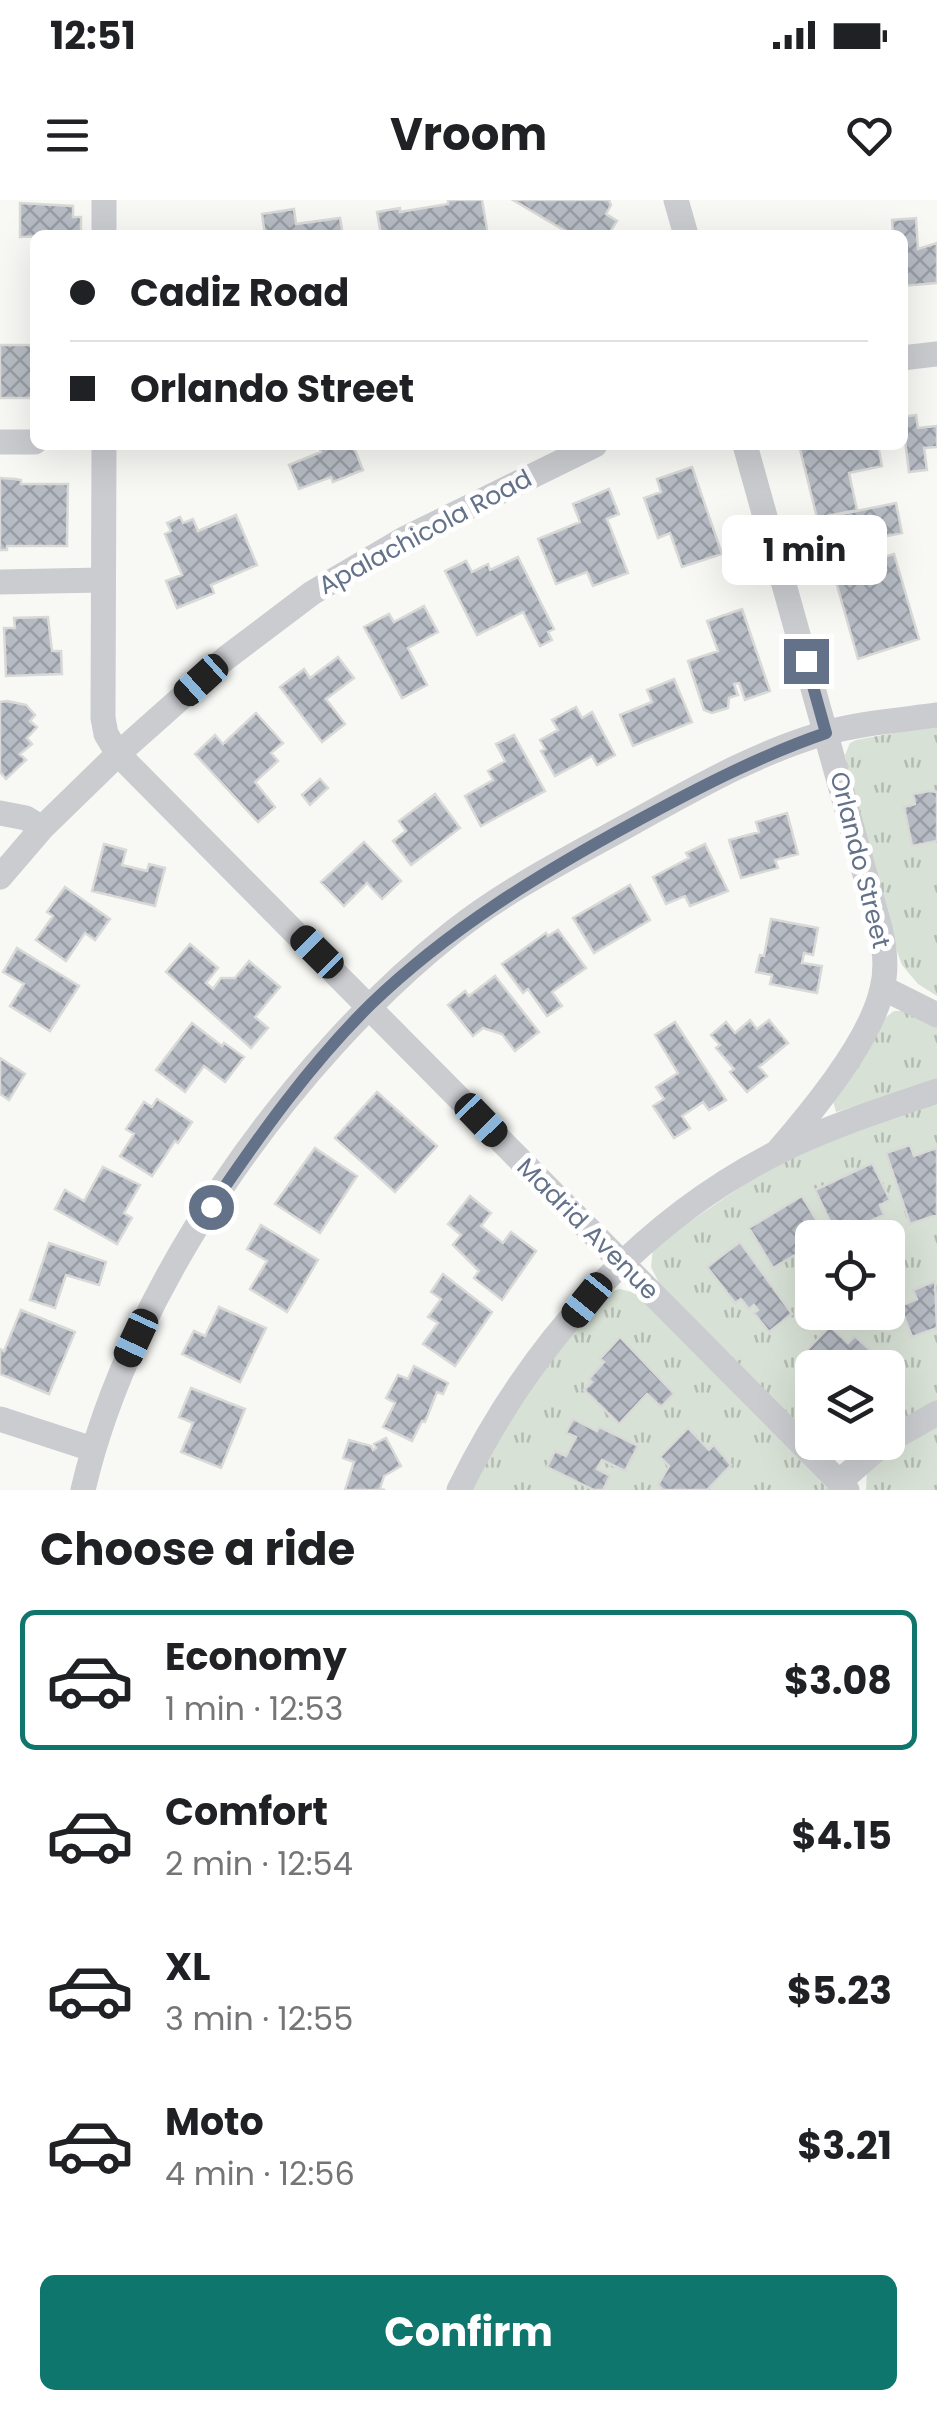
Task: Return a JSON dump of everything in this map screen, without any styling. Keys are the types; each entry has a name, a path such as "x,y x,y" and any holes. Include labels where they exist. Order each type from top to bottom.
{"street":[{"path":"104,200 104,230"},
{"path":"676,200 685,230"},
{"path":"908,357 937,354"},
{"path":"0,442 30,442"},
{"path":"104,450 102,718 118,754"},
{"name":"Apalachicola Road","path":"0,877 42,828 118,754 226,658 312,592 404,538 585,450"},
{"name":"Orlando Street","path":"746,450 884,943 883,988 860,1038 808,1117 777,1152"},
{"path":"0,582 102,580"},
{"path":"83,1490 92,1449 124,1365 149,1312 202,1222 294,1092 370,1006 456,930 560,864 719,777 826,733 937,714"},
{"name":"Madrid Avenue","path":"118,754 843,1486"},
{"path":"0,813 26,818 42,828"},
{"path":"883,988 937,1015"},
{"path":"459,1490 498,1418 524,1380 620,1262 678,1214 777,1152 844,1123 937,1091"},
{"path":"905,1431 937,1413"},
{"path":"0,1419 92,1449"},
{"path":"843,1486 868,1460"}],"green space":[{"path":"937,725 937,996 918,984 902,965 890,933 845,755 850,743 856,740"},
{"path":"894,1011 905,1011 937,1026 937,1082 836,1112 833,1101 885,1018"},
{"path":"937,1100 937,1401 905,1419 905,1350 795,1350 795,1422 659,1283 651,1267 653,1247 755,1177 821,1144"},
{"path":"612,1291 635,1293 795,1455 795,1460 829,1490 469,1490 551,1360"},
{"path":"937,1425 937,1490 866,1490 867,1472 874,1462 905,1460 905,1444"}],"building":[{"path":"448,200 482,200 487,230 380,230 377,212 448,204"},
{"path":"513,200 609,200 611,205 606,214 617,221 611,230 564,230"},
{"path":"20,203 73,206 73,217 81,217 81,230 30,230 30,237 20,237"},
{"path":"294,209 296,224 340,218 342,230 264,230 262,214"},
{"path":"916,218 918,249 937,243 937,283 908,285 908,230 893,230 892,220"},
{"path":"0,345 30,345 30,398 0,398"},
{"path":"916,415 918,428 937,426 937,447 924,448 927,470 909,472 908,416"},
{"path":"355,450 363,470 299,489 289,465 321,452"},
{"path":"800,450 879,450 882,466 849,473 857,510 817,518"},
{"path":"692,467 722,554 682,567 670,533 658,538 644,498 661,492 657,479"},
{"path":"0,478 21,480 21,484 68,484 67,546 7,546 7,550 0,550"},
{"path":"609,489 619,514 607,519 628,573 593,586 587,572 556,584 538,539 580,522 573,504"},
{"path":"896,503 902,533 843,545 837,515"},
{"path":"236,515 257,565 211,585 214,593 177,608 166,581 182,575 165,534 171,531 167,523 180,517 183,523 193,519 198,531"},
{"path":"894,554 919,639 858,659 833,571"},
{"path":"518,557 554,629 548,632 552,640 540,646 523,612 477,635 445,571 466,561 472,572 488,564 490,570"},
{"path":"424,606 438,632 408,648 427,685 402,698 364,627 389,614 394,622"},
{"path":"742,609 770,691 745,700 739,683 734,684 738,695 729,698 728,708 712,713 704,710 688,661 718,651 707,621"},
{"path":"48,617 52,651 61,651 62,674 6,676 4,628 15,628 14,618"},
{"path":"338,657 354,678 326,699 345,724 322,742 280,687 304,669 310,678"},
{"path":"674,679 692,722 633,746 620,715 652,702 647,690"},
{"path":"0,702 26,705 35,715 30,721 37,727 27,738 32,744 20,754 26,760 6,779 0,772"},
{"path":"576,707 582,718 592,712 615,755 597,765 592,756 555,776 541,751 545,749 540,740 558,730 552,720"},
{"path":"256,713 283,743 271,753 278,761 255,782 275,807 258,822 195,754 215,735 223,744"},
{"path":"514,735 545,791 481,826 465,796 493,780 488,771 505,761 496,744"},
{"path":"320,779 328,788 310,805 302,795"},
{"path":"937,792 937,841 912,846 904,807 915,804 913,794"},
{"path":"435,794 460,828 411,865 393,841 406,831 399,821"},
{"path":"787,813 798,854 775,860 778,868 741,878 729,840 759,832 756,822"},
{"path":"364,842 401,881 382,899 367,883 344,906 321,882"},
{"path":"104,844 126,850 122,865 147,871 149,864 165,868 155,906 92,891"},
{"path":"705,844 728,891 690,906 685,896 666,904 653,877 689,858 686,853"},
{"path":"630,885 650,920 594,953 573,918"},
{"path":"65,887 110,919 95,940 85,933 66,961 36,940 53,916 47,912"},
{"path":"771,919 818,928 813,955 804,953 802,963 822,966 817,993 770,984 772,975 756,972 760,955 764,956"},
{"path":"558,930 586,968 552,992 562,1006 547,1016 528,989 523,993 502,964 546,933 548,936"},
{"path":"190,944 218,968 206,983 213,989 221,978 235,978 249,961 280,987 255,1017 268,1028 251,1048 166,972"},
{"path":"17,948 79,986 50,1031 10,1006 24,984 3,972"},
{"path":"495,976 539,1032 515,1051 502,1034 483,1028 473,1036 448,1005 465,991 469,996"},
{"path":"750,1020 757,1029 769,1020 788,1043 759,1067 767,1076 747,1092 730,1072 734,1069 716,1048 720,1045 711,1035 726,1022 735,1033"},
{"path":"675,1022 726,1100 709,1110 703,1102 682,1116 690,1128 674,1138 653,1106 664,1099 656,1087 678,1073 655,1035"},
{"path":"192,1023 244,1057 225,1082 204,1066 185,1092 156,1070"},
{"path":"0,1058 25,1074 9,1100 0,1094"},
{"path":"377,1092 437,1146 395,1192 335,1138"},
{"path":"157,1099 192,1122 152,1176 120,1156 134,1134 126,1129 144,1102 152,1107"},
{"path":"910,1145 914,1156 937,1148 937,1215 910,1224 886,1153"},
{"path":"315,1148 357,1176 320,1233 275,1204"},
{"path":"872,1163 890,1200 880,1205 884,1215 873,1220 829,1220 815,1190"},
{"path":"103,1167 140,1185 124,1213 132,1218 117,1244 55,1209 65,1190 84,1201"},
{"path":"470,1196 491,1213 481,1226 503,1243 511,1232 536,1251 502,1300 474,1278 479,1271 453,1245 461,1235 448,1224"},
{"path":"802,1196 817,1220 795,1220 795,1255 773,1268 749,1228"},
{"path":"261,1225 318,1260 287,1312 250,1289 267,1261 247,1249"},
{"path":"740,1242 792,1314 769,1332 754,1313 758,1310 754,1305 749,1309 741,1299 735,1303 707,1267"},
{"path":"49,1243 106,1262 99,1285 66,1275 55,1308 30,1300"},
{"path":"443,1274 492,1312 455,1366 423,1344 438,1323 428,1317 441,1299 431,1292"},
{"path":"935,1281 937,1328 912,1337 905,1319 905,1304 917,1299 913,1290"},
{"path":"219,1307 266,1328 240,1382 182,1354 194,1331 205,1336"},
{"path":"21,1310 75,1332 49,1394 0,1374 0,1349 4,1351"},
{"path":"826,1330 834,1330 848,1343 855,1336 870,1350 807,1350"},
{"path":"620,1337 674,1394 661,1407 647,1394 619,1424 584,1390 604,1362 600,1359"},
{"path":"414,1366 448,1383 443,1394 437,1392 412,1441 383,1427 395,1403 386,1398 398,1375 408,1379"},
{"path":"191,1388 245,1409 221,1468 181,1452 193,1423 179,1417"},
{"path":"573,1419 638,1446 625,1471 602,1460 597,1469 610,1476 603,1490 594,1490 547,1467 555,1451 566,1456 576,1437 566,1433"},
{"path":"688,1428 709,1450 714,1445 731,1465 707,1490 663,1490 658,1485 669,1466 660,1457"},
{"path":"386,1438 401,1466 384,1476 380,1489 385,1490 345,1490 354,1462 343,1458 349,1440 373,1450 374,1444"}],"route":[{"path":"211,1207 247,1154 336,1042 410,968 456,930 560,864 657,810 719,777 826,733 806,661"}]}
